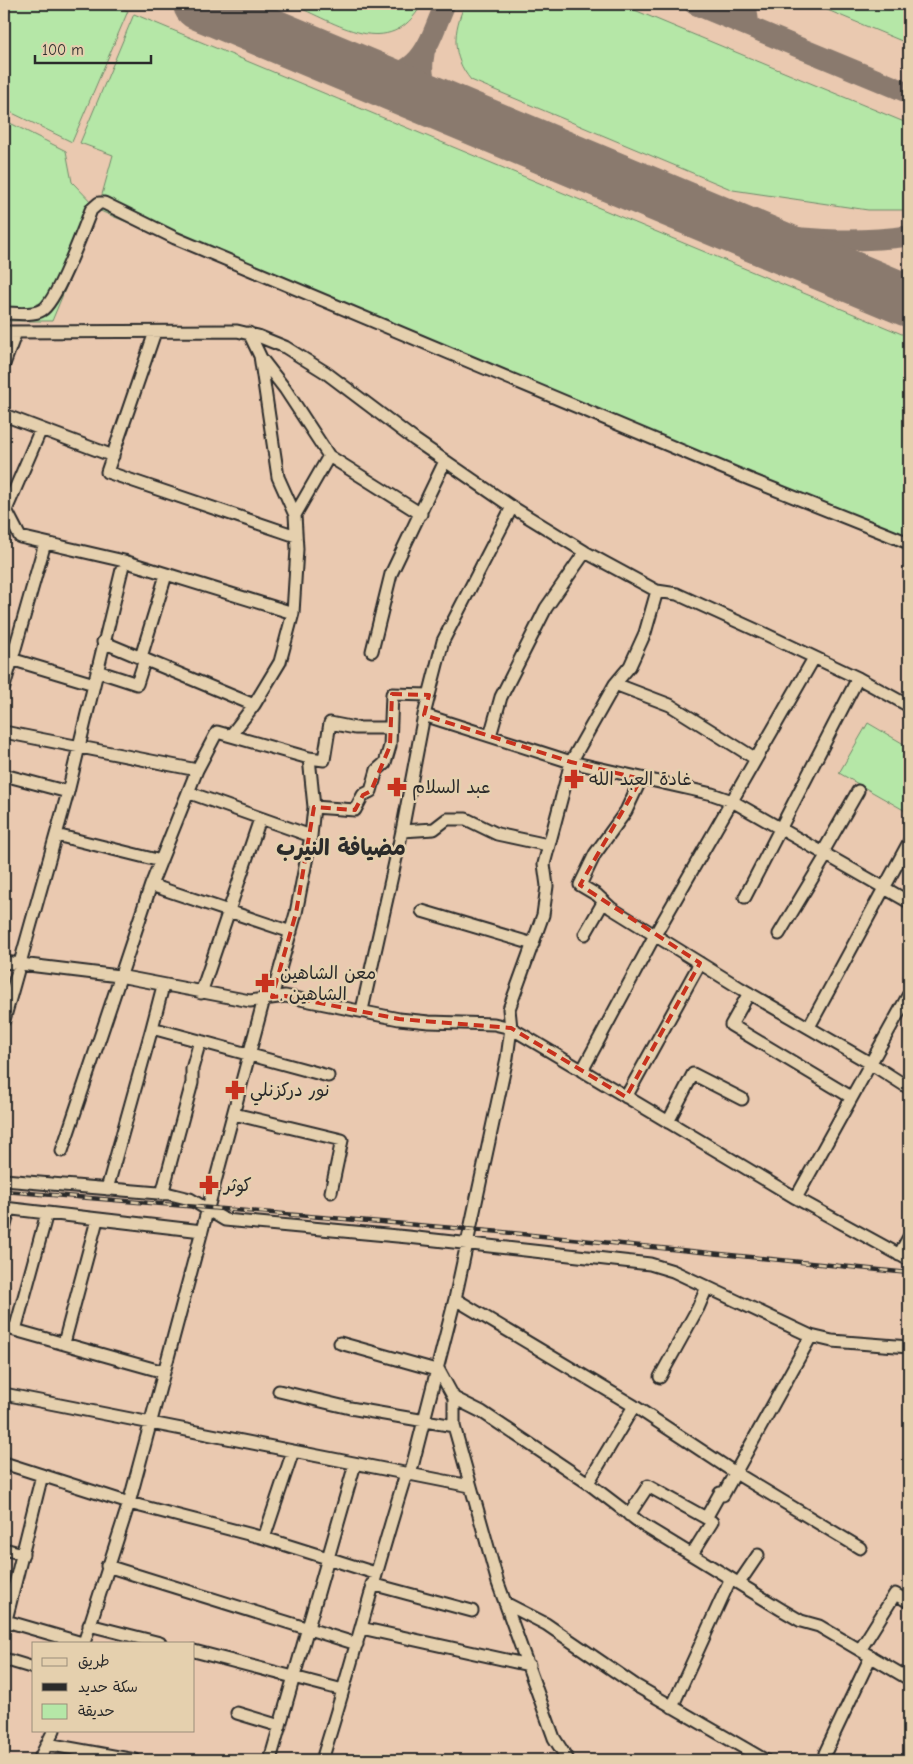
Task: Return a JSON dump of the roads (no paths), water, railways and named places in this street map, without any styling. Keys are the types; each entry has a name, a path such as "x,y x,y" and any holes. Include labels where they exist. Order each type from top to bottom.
{"street":[{"path":"4,313 35,313 47,307 66,270 91,210 94,206 104,203 175,238 749,479 909,543"},
{"path":"4,332 249,333 285,346 325,372 445,461 512,507 585,552 657,591 677,594 858,678 909,706"},
{"path":"4,364 16,332"},
{"path":"155,332 107,472 296,536"},
{"path":"249,333 260,356 285,389 329,456 421,514"},
{"path":"231,735 254,706 280,662 293,613 295,514 278,478 260,356"},
{"path":"4,416 113,456"},
{"path":"41,429 5,510 20,537 124,561 293,613"},
{"path":"295,514 329,456"},
{"path":"372,651 391,574 445,461"},
{"path":"362,1010 402,831 424,715 443,641 512,507"},
{"path":"4,687 8,658 45,543"},
{"path":"490,736 501,696 542,617 585,552"},
{"path":"4,1020 68,792 124,561"},
{"path":"97,671 137,684 166,575"},
{"path":"322,1760 361,1628 373,1578 424,1421 455,1299 507,1058 511,1028 509,1009 533,944 544,906 547,886 544,864 571,762 614,684 630,666 645,633 657,591"},
{"path":"103,642 254,706"},
{"path":"8,658 94,684"},
{"path":"582,1071 655,935 814,658"},
{"path":"745,897 858,678"},
{"path":"614,684 670,705 756,759"},
{"path":"314,807 355,810 363,795 371,791 377,770 385,763 391,740 389,728 392,694 429,695"},
{"path":"424,715 571,762 712,794 732,801 909,902"},
{"path":"62,1151 151,885 190,793 197,770 217,732 309,758 324,760 330,723 355,728 389,728"},
{"path":"4,732 197,770"},
{"path":"83,1642 129,1503 250,1055 291,932 311,836 314,807 309,758"},
{"path":"4,775 68,792"},
{"path":"641,779 626,811 595,854 580,884 611,908 909,1088"},
{"path":"779,934 858,791"},
{"path":"190,793 311,836"},
{"path":"201,993 260,819"},
{"path":"402,831 434,829 446,819 466,819 497,834 548,845"},
{"path":"56,834 161,861"},
{"path":"809,1027 886,888 909,842"},
{"path":"151,885 291,932"},
{"path":"585,934 604,901"},
{"path":"422,911 533,944"},
{"path":"4,962 21,962 119,976 163,986 250,1001 285,996 422,1022 494,1024 511,1028 796,1198 904,1257 909,1237"},
{"path":"626,1097 700,963"},
{"path":"107,1189 163,986"},
{"path":"749,993 731,1026 851,1097"},
{"path":"796,1198 909,994"},
{"path":"152,1028 328,1076"},
{"path":"162,1194 192,1083 192,1068 200,1040"},
{"path":"668,1122 693,1074 742,1099"},
{"path":"234,1114 342,1140 331,1192"},
{"path":"4,1180 162,1194 190,1199 225,1220 650,1264 673,1271 811,1336 832,1341 909,1347"},
{"path":"4,1230 7,1208 202,1231"},
{"path":"47,1213 10,1329 164,1372"},
{"path":"64,1343 97,1220"},
{"path":"660,1377 698,1308 707,1287"},
{"path":"455,1299 634,1406 734,1472 860,1548"},
{"path":"706,1518 720,1493 723,1495 734,1472 811,1336"},
{"path":"340,1343 437,1369 454,1398 454,1426 505,1603 554,1738 568,1760"},
{"path":"279,1391 350,1408 454,1426"},
{"path":"4,1394 470,1486"},
{"path":"454,1398 482,1412 588,1483 629,1514 735,1581 801,1620 819,1626 909,1679"},
{"path":"588,1483 634,1406"},
{"path":"264,1538 293,1452"},
{"path":"4,1463 129,1503 264,1538 326,1559 373,1578 472,1611"},
{"path":"270,1760 309,1629 326,1559 354,1464"},
{"path":"42,1475 5,1625 79,1642"},
{"path":"629,1514 648,1486 706,1518 712,1522 692,1554"},
{"path":"4,1549 23,1554"},
{"path":"672,1707 735,1581 758,1555"},
{"path":"107,1566 356,1644"},
{"path":"860,1650 895,1594 909,1602"},
{"path":"505,1603 546,1624 618,1675 765,1760"},
{"path":"89,1625 156,1642"},
{"path":"361,1628 529,1665"},
{"path":"195,1651 343,1690"},
{"path":"824,1753 872,1656"},
{"path":"4,1660 32,1667"},
{"path":"237,1713 280,1726"},
{"path":"39,1760 53,1732"},
{"path":"47,1744 135,1760"}],"railway":[{"path":"4,1191 502,1232 909,1273"}],"place":[{"name":"غادة العبد الله","path":"574,779"},
{"name":"عبد السلام","path":"397,787"},
{"name":"معن الشاهين . الشاهين","path":"265,983"},
{"name":"نور دركزنلي","path":"235,1090"},
{"name":"كوثر","path":"209,1185"}],"district":[{"name":"مضيافة النيرب","path":"341,847"}]}
